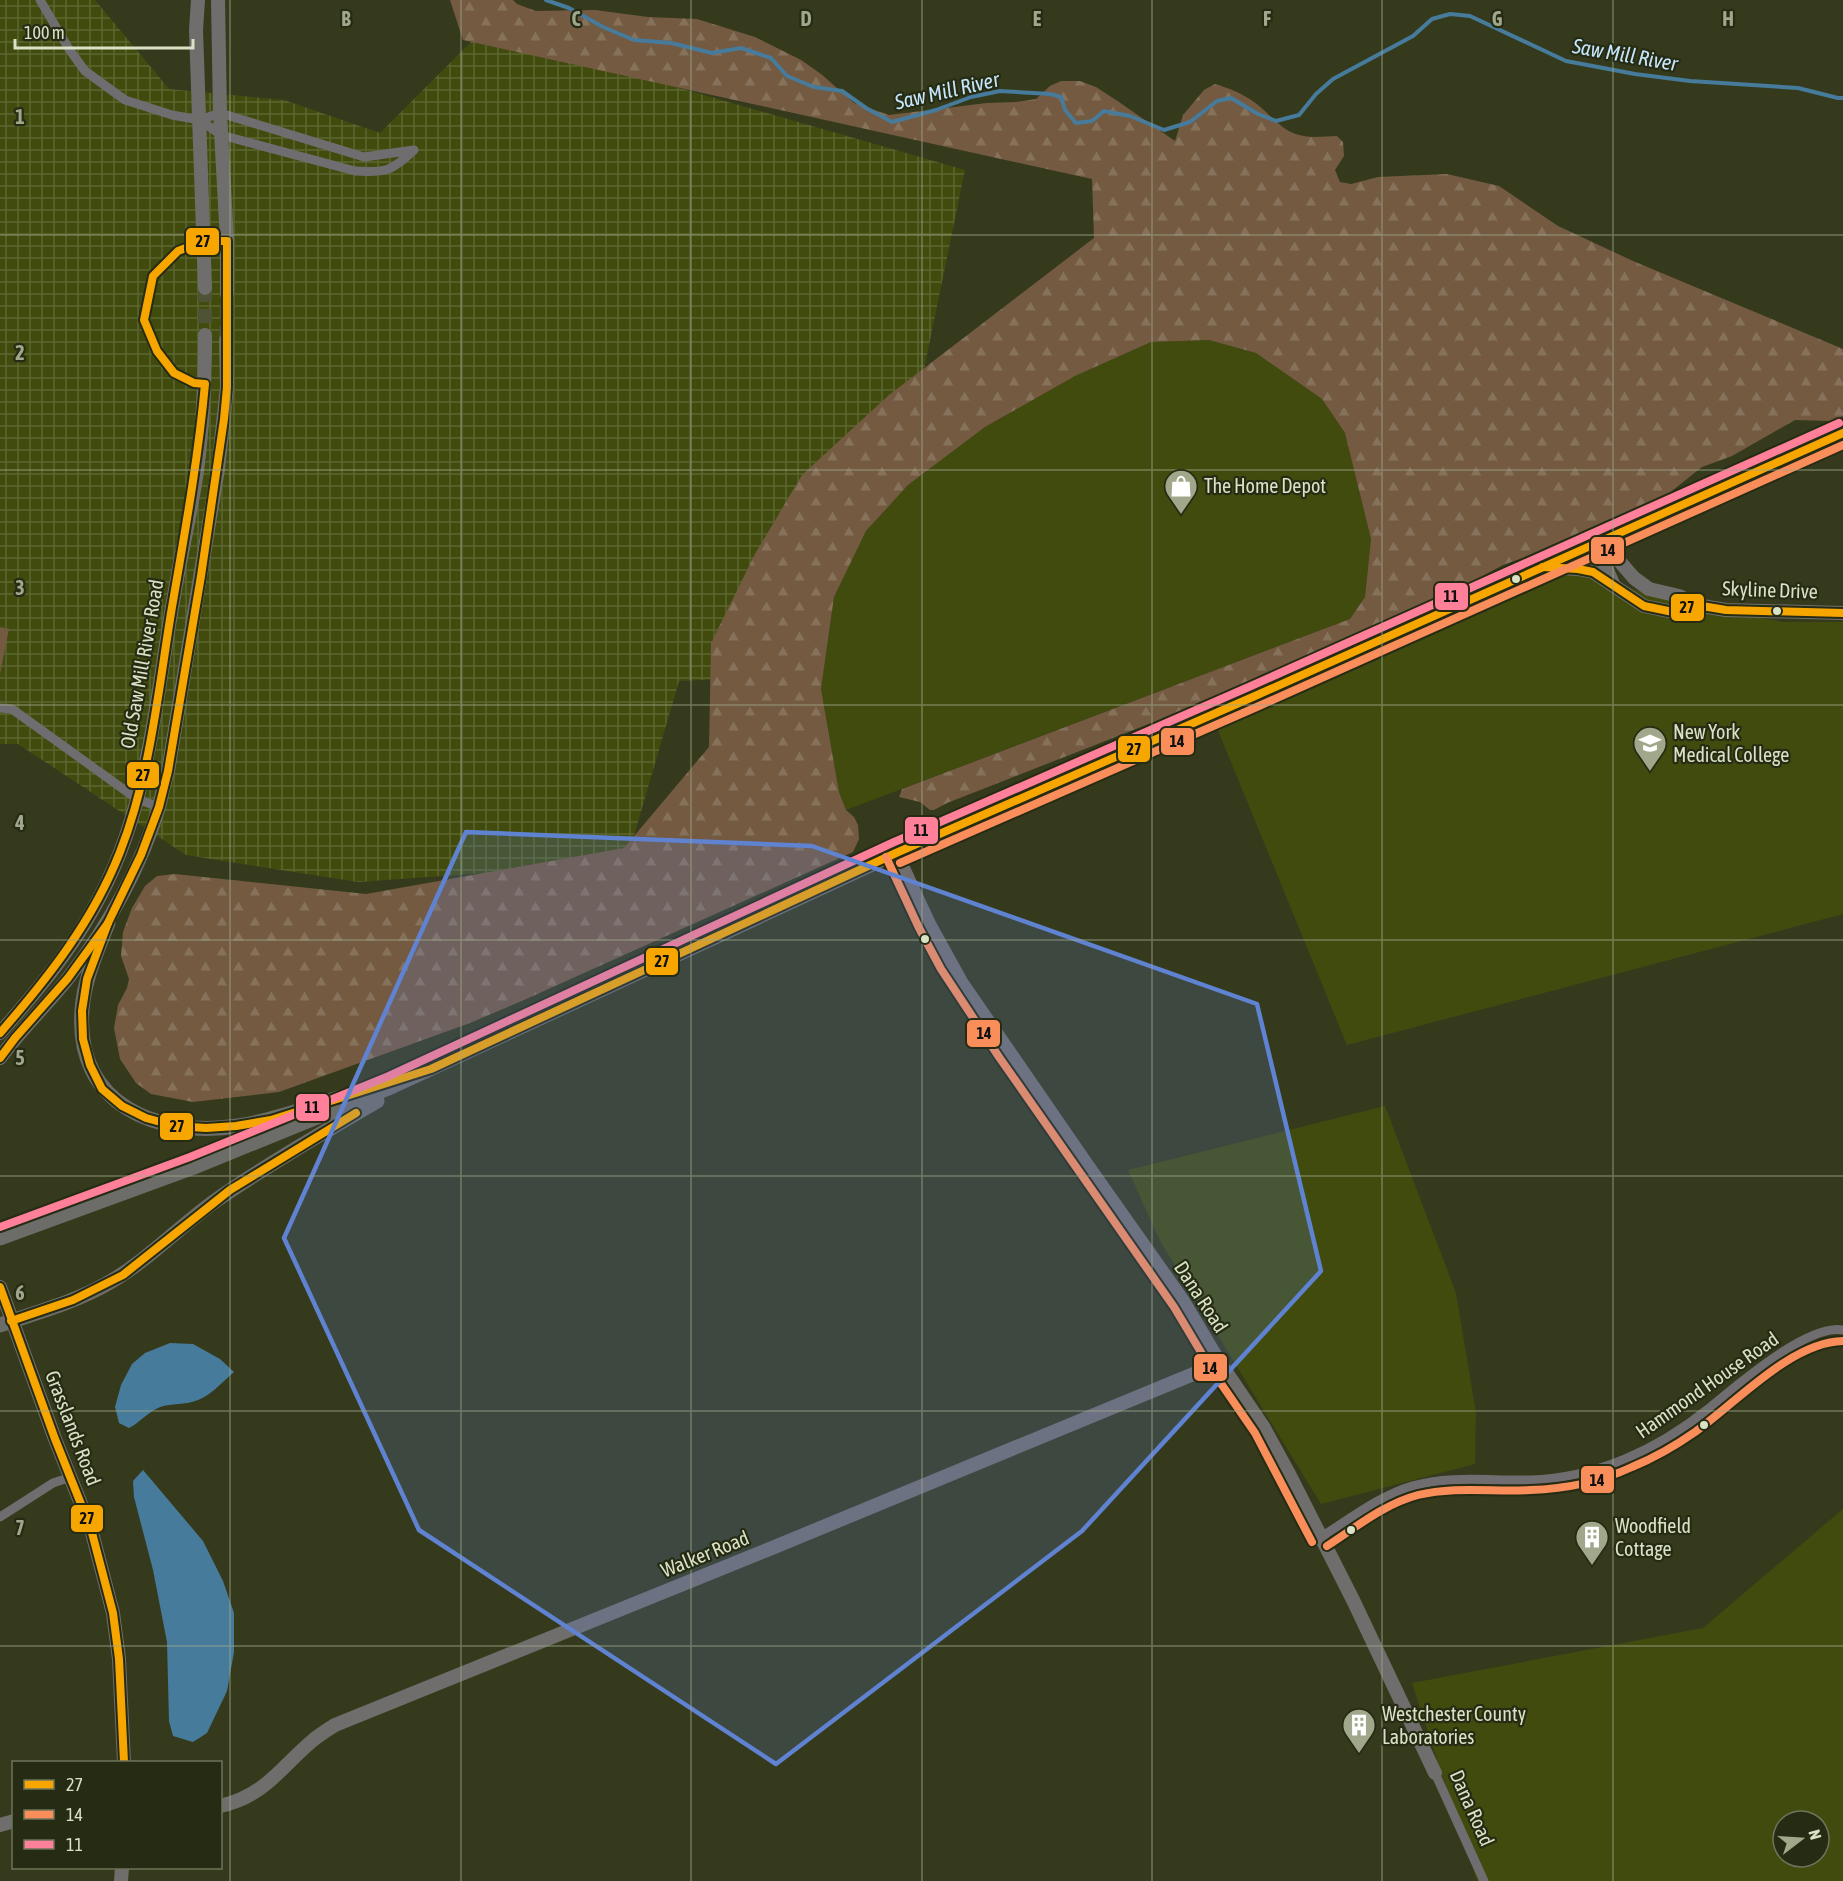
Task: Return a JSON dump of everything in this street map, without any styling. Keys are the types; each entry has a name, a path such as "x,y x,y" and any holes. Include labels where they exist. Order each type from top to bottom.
{"main road":[{"path":"0,1238 254,1143 431,1069 896,853 1255,696 1843,433"},
{"path":"108,922 87,979 82,1011 83,1039 90,1065 102,1089 122,1106 146,1118 175,1126 206,1128 271,1120 431,1069"},
{"path":"5,1323 83,1296 111,1282 137,1264 212,1203 259,1171 431,1069"}],"street":[{"path":"40,0 69,49 86,71 103,86 125,100 172,115 200,120 221,135 355,171 378,173 397,166 414,150 364,157 220,114 200,120"},
{"path":"198,0 196,30 205,288"},
{"path":"218,0 227,293"},
{"name":"Old Saw Mill River Road","path":"0,1033 64,955 106,882 126,837 137,799 155,712 196,471 205,384 205,335"},
{"path":"0,1058 68,978 108,922 141,855 159,807 168,771 218,469 227,387 226,340"},
{"path":"1602,540 1601,556 1615,587"},
{"name":"Skyline Drive","path":"1602,540 1634,578 1649,589 1679,596 1696,605 1726,610 1843,613"},
{"name":"Skyline Drive","path":"1543,567 1593,572 1644,606 1673,612 1696,605"},
{"path":"0,708 12,709 137,799 159,807"},
{"name":"Dana Road","path":"896,853 929,924 962,982 1073,1146 1183,1301 1220,1363 1264,1428 1321,1537 1435,1773 1484,1881"},
{"name":"Grasslands Road","path":"2,1293 5,1323 91,1529 113,1613 119,1659 124,1761"},
{"name":"Hammond House Road","path":"1321,1537 1371,1505 1410,1487 1435,1481 1461,1479 1531,1480 1564,1477 1624,1460 1669,1437 1779,1354 1808,1338 1841,1329"},
{"name":"Walker Road","path":"222,1805 249,1796 271,1782 312,1741 335,1725 1220,1363"},
{"path":"0,1516 53,1483 71,1477"}],"highlighted area":[{"path":"466,832 812,846 1257,1004 1321,1271 1082,1531 776,1764 419,1530 284,1238"}],"shaded area":[{"path":"0,0 95,0 169,89 284,100 380,133 482,31 965,170 921,384 728,679 679,681 626,863 358,882 186,855 18,744 0,744"},
{"path":"1209,340 1256,353 1322,399 1345,433 1371,539 1365,597 1350,619 846,810 839,792 821,689 834,597 866,531 908,485 985,427 1075,376 1151,342"},
{"path":"1543,567 1696,605 1782,622 1843,622 1843,914 1347,1045 1217,728 1411,641"},
{"path":"1385,1106 1456,1293 1476,1413 1475,1464 1321,1504 1160,1241 1128,1170"},
{"path":"1843,1509 1843,1881 1477,1881 1412,1683 1703,1628"}],"green space":[{"path":"450,0 513,0 517,4 536,11 595,10 648,17 697,19 755,37 801,60 854,103 889,115 1036,99 1050,86 1061,81 1080,81 1096,87 1175,141 1183,115 1204,90 1215,84 1250,99 1283,127 1296,134 1312,137 1337,136 1343,142 1344,156 1335,170 1340,182 1351,184 1378,177 1447,174 1499,186 1558,226 1633,261 1843,349 1843,416 1831,421 1795,420 1732,456 1702,467 1663,498 1580,537 1503,565 1449,594 1266,678 934,810 930,810 920,802 899,797 902,789 1350,619 1365,597 1371,539 1345,433 1322,399 1256,353 1209,340 1151,342 1075,376 985,427 908,485 866,531 834,597 821,689 839,792 846,810 854,817 858,825 859,839 853,852 470,1023 279,1092 193,1102 151,1094 136,1083 120,1059 114,1028 118,1005 129,979 121,956 123,932 132,908 145,886 157,876 175,874 366,894 624,848 709,747 711,643 755,554 802,475 889,395 1094,238 1092,179 463,40"},
{"path":"0,627 9,629 0,674"}],"water":[{"path":"170,1343 193,1344 220,1359 234,1372 214,1390 198,1400 160,1407 129,1428 119,1423 115,1407 121,1385 132,1364 145,1353"},
{"path":"143,1470 203,1541 223,1581 234,1613 234,1652 227,1691 207,1733 193,1742 173,1736 169,1721 167,1642 153,1570 134,1497 133,1481"}],"waterway":[{"name":"Saw Mill River","path":"546,0 569,8 603,27 634,40 671,43 712,53 741,48 771,58 787,76 814,87 842,91 866,108 892,122 936,110 971,97 1000,91 1050,94 1061,97 1065,110 1076,123 1092,121 1104,111 1130,116 1164,130 1190,122 1217,101 1231,98 1258,114 1276,121 1299,115 1316,94 1333,79 1413,36 1432,19 1450,14 1470,16 1566,61 1635,74 1690,81 1798,88 1843,98"}],"tunnel":[{"path":"205,288 205,335"},
{"path":"226,340 227,293"}],"transit line":[{"name":"27","path":"0,1033 52,970 97,902 120,852 139,794 152,734 190,499 205,384 194,383 174,373 157,351 144,320 153,276 178,251 204,241 227,241 227,387 224,419 201,576 168,771 159,807 141,855 108,923 68,978 0,1058"},
{"name":"11","path":"0,1227 190,1157 389,1076 892,843 1251,686 1839,423"},
{"name":"27","path":"108,923 87,979 82,1011 83,1039 90,1065 102,1089 122,1106 146,1118 175,1126 206,1128 271,1120 431,1069 896,853 1255,696 1843,433"},
{"name":"14","path":"900,863 1259,706 1843,445"},
{"name":"27","path":"1543,567 1593,572 1644,606 1673,612 1696,605 1726,610 1843,613"},
{"name":"14","path":"886,857 941,969 999,1057 1174,1307 1211,1369 1255,1433 1312,1542"},
{"name":"27","path":"11,1321 73,1300 123,1275 230,1190 356,1113"},
{"name":"27","path":"0,1287 55,1439 91,1529 113,1613 119,1659 124,1761"},
{"name":"14","path":"1327,1546 1382,1510 1418,1495 1460,1490 1556,1488 1595,1481 1620,1472 1672,1447 1711,1420 1784,1363 1823,1344 1843,1341"}],"place":[{"name":"The Home Depot","path":"1181,515"},
{"name":"New York Medical College","path":"1650,772"},
{"name":"Woodfield Cottage","path":"1592,1566"},
{"name":"Westchester County Laboratories","path":"1359,1754"}]}
